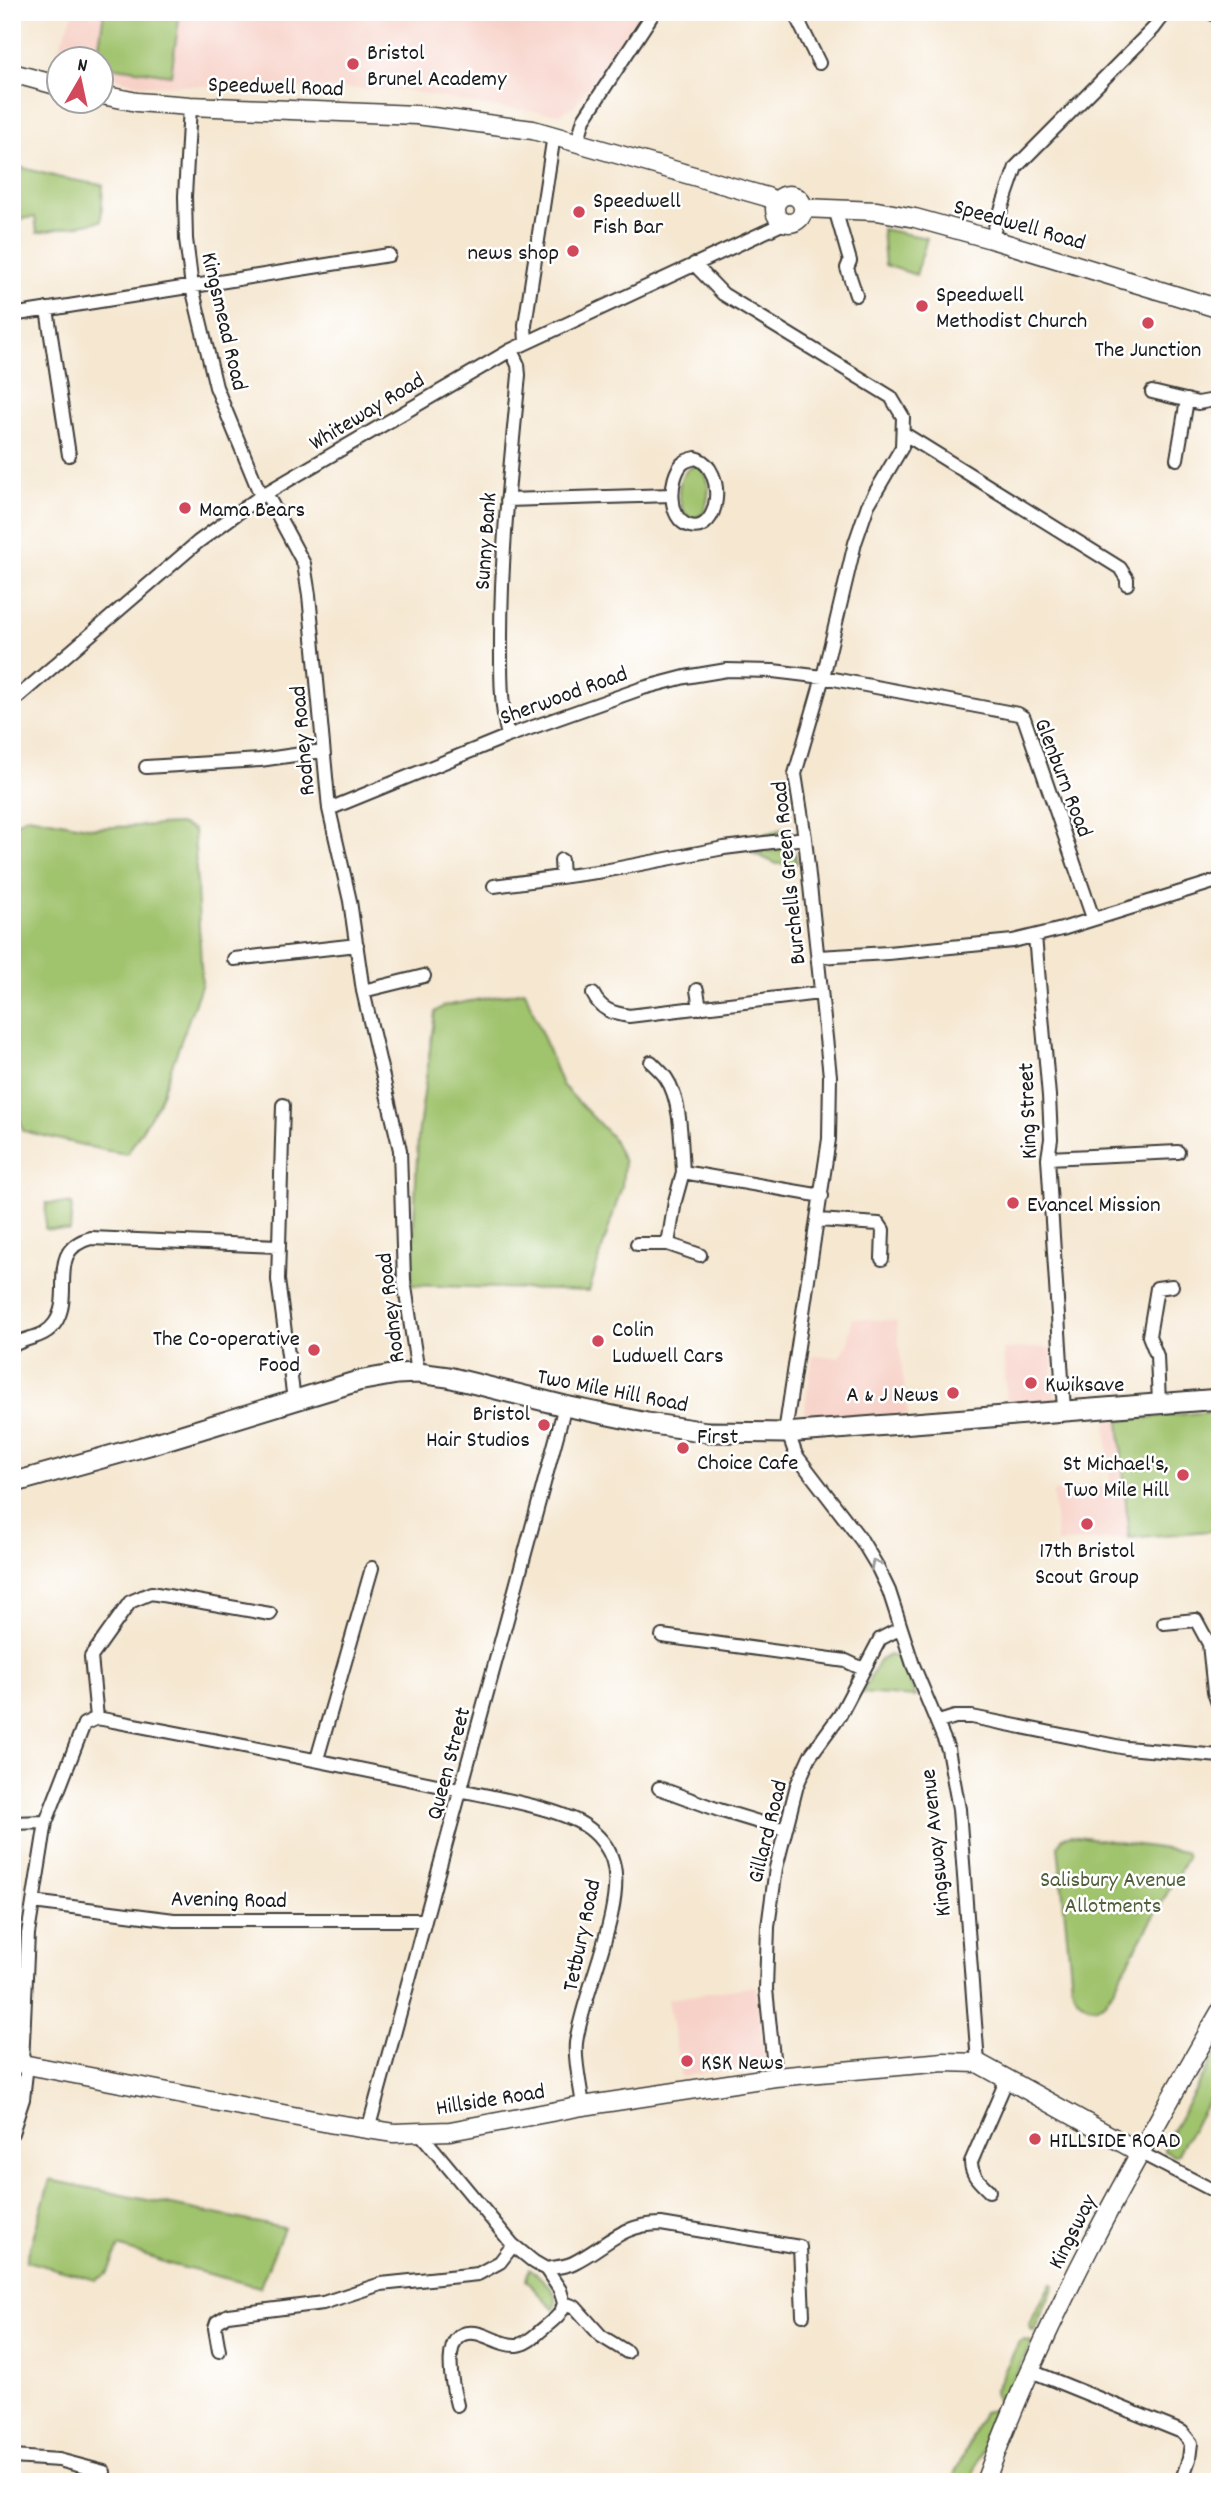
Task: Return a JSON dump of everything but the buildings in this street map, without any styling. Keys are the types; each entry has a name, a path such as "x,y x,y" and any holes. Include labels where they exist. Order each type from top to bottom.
{"main road":[{"name":"Two Mile Hill Road","path":"12,1483 149,1445 358,1381 397,1374 418,1373 448,1377 565,1406 707,1432 787,1433 1220,1399"}],"street":[{"path":"580,133 584,119 654,12"},
{"path":"794,12 820,63"},
{"path":"991,239 1016,167 1154,28 1166,12"},
{"path":"1210,12 1220,18"},
{"path":"12,73 46,82"},
{"name":"Speedwell Road","path":"116,98 190,106 416,115 533,130 580,133 604,139 677,171"},
{"name":"Kingsmead Road","path":"190,106 185,196 186,239 192,287 216,387 264,494"},
{"name":"Speedwell Road","path":"533,130 777,202 781,198 792,196 797,198 803,208 877,211 915,218 1220,309"},
{"path":"526,343 525,325 554,135"},
{"path":"777,202 775,214 784,223 798,220 803,208"},
{"path":"835,209 850,261 847,268 856,295"},
{"name":"Whiteway Road","path":"12,702 198,542 264,494 512,350 784,223"},
{"path":"12,315 389,255"},
{"path":"694,264 723,294 891,397 903,417 903,433 1120,568 1127,584"},
{"path":"47,309 69,455"},
{"name":"Sunny Bank","path":"508,736 501,677 501,597 519,375 512,350"},
{"path":"1152,392 1198,402 1220,399"},
{"path":"1177,458 1187,400"},
{"name":"Burchells Green Road","path":"787,1433 829,1139 830,1076 805,838 795,774 823,677 855,543 868,505 902,447 903,433"},
{"path":"696,457 705,461 713,473 716,487 716,502 709,519 701,525 691,527 682,522 672,495 674,475 684,461 696,457"},
{"name":"Rodney Road","path":"264,494 304,564 329,809 350,901 363,991 400,1150 404,1280 418,1373"},
{"path":"507,500 672,495"},
{"name":"Sherwood Road","path":"329,809 508,736 643,688 727,670 773,671 823,677"},
{"name":"Glenburn Road","path":"823,677 1018,714 1024,718 1093,918"},
{"path":"146,767 260,760 322,751"},
{"path":"494,886 562,877 724,848 805,838"},
{"path":"561,860 562,877"},
{"path":"818,957 971,946 1035,936 1220,880"},
{"name":"King Street","path":"1035,936 1051,1139 1048,1158 1064,1410"},
{"path":"234,959 357,945"},
{"path":"363,991 424,976"},
{"path":"697,990 700,1008"},
{"path":"593,994 598,1005 611,1013 629,1016 820,993"},
{"path":"651,1062 667,1079 675,1099 679,1123 683,1172 668,1244"},
{"path":"283,1105 278,1280 294,1400"},
{"path":"1048,1158 1178,1152"},
{"path":"683,1172 822,1196"},
{"path":"818,1220 879,1224 883,1230 882,1259"},
{"path":"12,1346 37,1337 54,1325 62,1304 64,1262 73,1245 82,1240 91,1238 278,1246"},
{"path":"637,1244 668,1244 700,1255"},
{"path":"1159,1403 1157,1356 1149,1336 1157,1288 1172,1286"},
{"name":"Queen Street","path":"368,2130 565,1406"},
{"name":"Kingsway Avenue","path":"787,1433 796,1454 862,1541 877,1566 913,1665 948,1749 959,1809 978,2063"},
{"path":"317,1759 372,1568"},
{"path":"12,2133 23,2099 20,2063 27,1934 46,1822 84,1724 97,1718 91,1657 130,1602 151,1593 270,1614"},
{"path":"1164,1623 1196,1620 1209,1644 1214,1692 1220,1709"},
{"name":"Gillard Road","path":"775,2077 766,1989 768,1934 776,1868 785,1830 804,1769 840,1715 880,1639 901,1628"},
{"path":"662,1636 846,1661 863,1669"},
{"path":"939,1722 955,1717 972,1717 1126,1748 1220,1756"},
{"name":"Tetbury Road","path":"97,1718 317,1759 462,1791 560,1814 585,1826 602,1840 613,1860 616,1878 610,1916 576,2044 583,2106"},
{"path":"659,1788 785,1830"},
{"path":"12,1823 46,1822"},
{"name":"Avening Road","path":"33,1902 174,1920 425,1920"},
{"name":"Kingsway","path":"985,2482 1031,2371 1139,2152 1220,2012"},
{"name":"Hillside Road","path":"20,2063 368,2130 420,2133 480,2127 583,2106 775,2077 944,2062 978,2063"},
{"path":"978,2063 1220,2194"},
{"path":"989,2191 977,2179 971,2169 971,2162 1007,2079"},
{"path":"420,2133 513,2245 546,2269 560,2290 564,2303 558,2316 522,2344 508,2344 476,2333 456,2338 451,2370 457,2405"},
{"path":"546,2269 571,2265 628,2228 645,2224 661,2224 800,2247 803,2315"},
{"path":"219,2351 216,2322 228,2315 323,2302 381,2284 478,2274 500,2262 513,2245"},
{"path":"564,2303 575,2307 601,2336 627,2352"},
{"path":"1031,2371 1182,2432 1191,2443 1181,2482"},
{"path":"12,2457 59,2460 104,2472"}],"shaded area":[{"name":"Bristol Brunel Academy","path":"74,12 641,12 575,105 560,114 485,106 404,90 142,85 116,78 116,46 59,46"},
{"path":"852,1318 896,1321 908,1415 802,1424 813,1356 838,1357 849,1342"},
{"name":"Kwiksave","path":"1051,1347 1056,1403 1007,1407 1003,1349"},
{"path":"1119,1420 1129,1538 1057,1543 1053,1492 1110,1486 1106,1421"},
{"path":"756,1986 764,2058 761,2063 681,2077 668,1999"}],"green space":[{"path":"104,12 180,12 171,75 116,67 116,46 99,46"},
{"path":"12,165 61,178 103,185 101,221 37,233 35,217 12,220"},
{"path":"882,229 927,238 916,275 885,265"},
{"path":"696,465 706,475 708,495 703,514 692,519 682,507 679,490 684,475"},
{"path":"28,816 93,828 179,824 194,830 202,983 158,1104 127,1154 23,1131 12,1091 12,825"},
{"path":"791,826 788,833 749,839"},
{"path":"787,849 795,853 797,863 777,864 753,853"},
{"path":"525,991 562,1085 612,1137 624,1162 622,1186 589,1291 411,1285 418,1136 435,1012 444,1006"},
{"path":"46,1203 72,1204 70,1231 45,1229"},
{"path":"1220,1411 1220,1530 1129,1538 1119,1420"},
{"path":"889,1655 902,1659 915,1697 862,1693 879,1661"},
{"name":"Salisbury Avenue Allotments","path":"1071,1835 1185,1852 1188,1856 1106,2002 1095,2007 1085,2005 1072,1986 1058,1846 1063,1837"},
{"path":"1220,2046 1220,2080 1177,2155 1172,2155 1164,2151 1164,2146"},
{"path":"50,2180 284,2228 260,2287 173,2265 119,2247 107,2274 96,2280 26,2261"},
{"path":"529,2268 545,2281 553,2292 556,2303 554,2310 526,2280"},
{"path":"1051,2283 1054,2285 1032,2331 1029,2324"},
{"path":"1022,2340 1030,2341 1031,2344 1002,2403 996,2400 994,2392"},
{"path":"983,2412 997,2412 970,2482 951,2482"}],"place":[{"name":"Bristol Brunel Academy","path":"353,64"},
{"name":"Speedwell Fish Bar","path":"579,212"},
{"name":"news shop","path":"573,251"},
{"name":"Speedwell Methodist Church","path":"922,306"},
{"name":"The Junction","path":"1148,323"},
{"name":"Mama Bears","path":"185,508"},
{"name":"Evancel Mission","path":"1013,1203"},
{"name":"Colin Ludwell Cars","path":"598,1341"},
{"name":"The Co-operative Food","path":"314,1350"},
{"name":"Kwiksave","path":"1031,1383"},
{"name":"A & J News","path":"953,1393"},
{"name":"Bristol Hair Studios","path":"544,1425"},
{"name":"First Choice Cafe","path":"683,1448"},
{"name":"St Michael's, Two Mile Hill","path":"1183,1475"},
{"name":"17th Bristol Scout Group","path":"1087,1524"},
{"name":"KSK News","path":"687,2061"},
{"name":"HILLSIDE ROAD","path":"1035,2139"}]}
